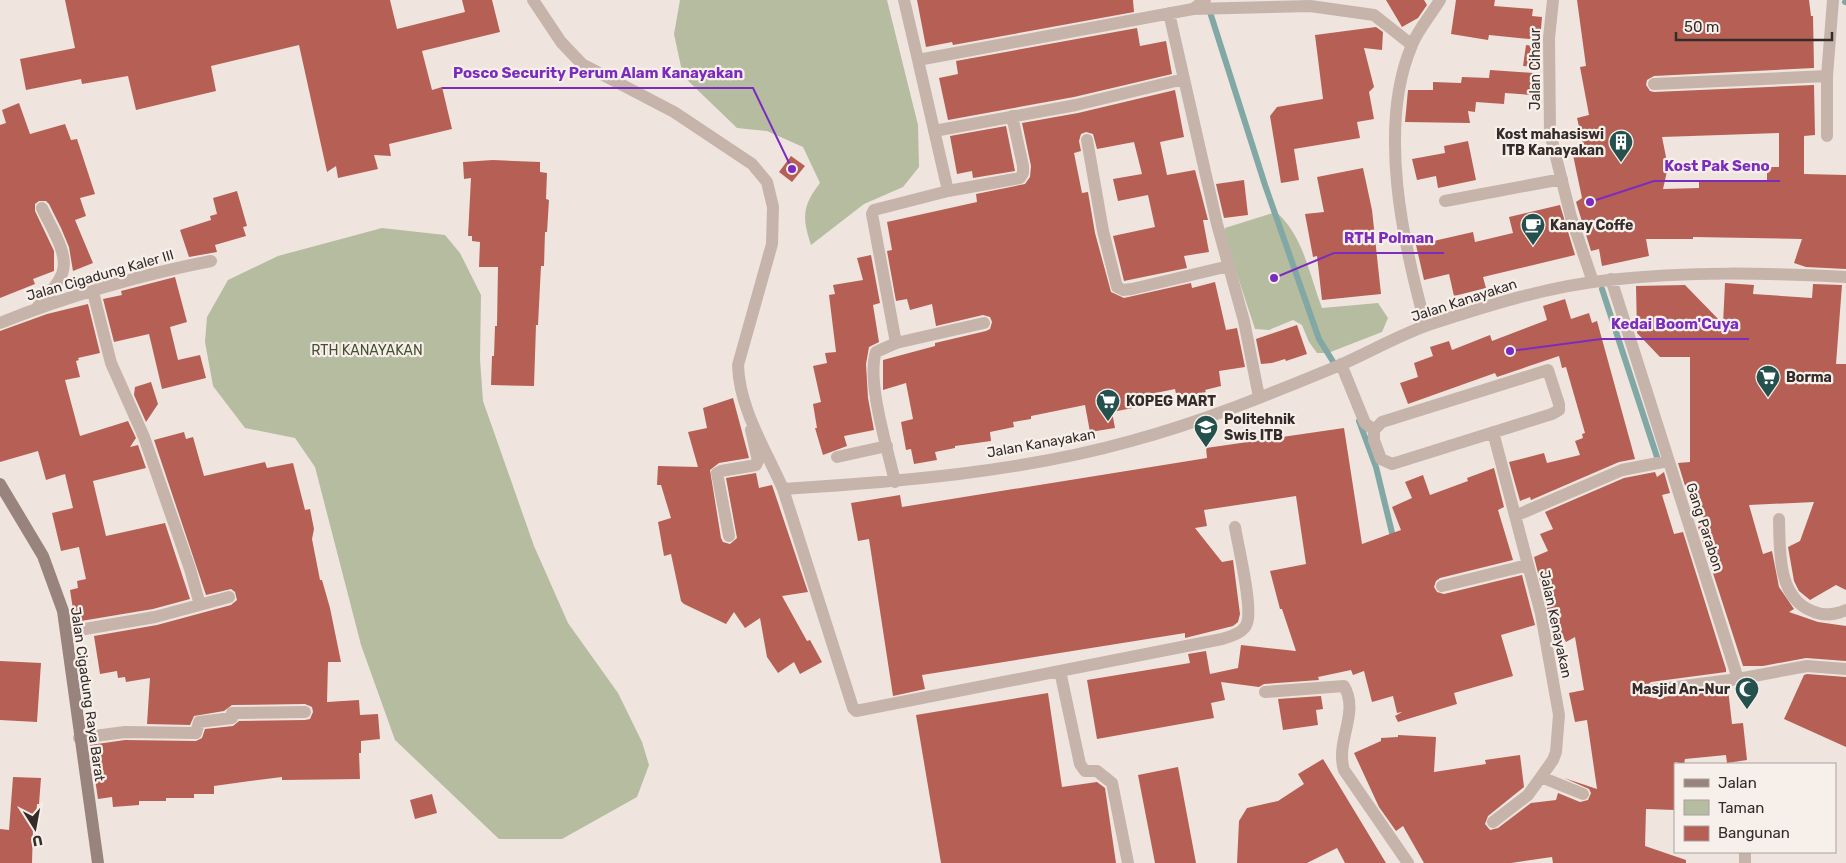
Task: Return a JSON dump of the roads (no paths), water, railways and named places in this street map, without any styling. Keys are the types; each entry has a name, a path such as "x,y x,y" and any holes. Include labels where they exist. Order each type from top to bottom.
{"street":[{"path":"533,0 561,42 582,64 674,112 752,164 767,182 773,207 772,244 738,365 739,380 755,427 783,489 847,690 856,711 1222,639 1241,632 1247,624 1248,605 1235,527"},
{"path":"904,0 948,191"},
{"path":"1193,9 1205,0"},
{"path":"1426,326 1414,284 1398,184 1394,134 1396,94 1412,45 1440,0"},
{"name":"Jalan Cihaur","path":"1553,0 1549,38 1550,133 1572,217 1593,282"},
{"path":"1827,136 1828,76 1833,0"},
{"path":"918,60 1193,9 1310,6 1374,15 1412,45"},
{"path":"1169,13 1217,224 1244,321 1259,398"},
{"path":"1654,84 1828,76"},
{"path":"934,131 1076,105 1184,79"},
{"path":"896,342 872,212 948,191 1020,178 1023,173 1023,166 1012,116"},
{"path":"1087,140 1103,231 1117,287 1122,290 1132,289 1229,266"},
{"path":"1445,201 1562,179"},
{"path":"36,308 62,275 64,264 61,252 42,208"},
{"name":"Jalan Cigadung Kaler III","path":"0,323 36,308 182,266 211,261"},
{"name":"Jalan Kanayakan","path":"783,489 895,482 1043,460 1098,449 1140,438 1259,398 1426,326 1534,294 1593,282 1611,279 1703,275 1846,277"},
{"name":"Gang Parabon","path":"1611,279 1738,679"},
{"path":"93,292 111,363 144,437 190,569 200,605"},
{"path":"895,482 877,400 873,361 876,352 896,342 984,323"},
{"path":"1341,364 1365,423 1374,430"},
{"path":"1548,370 1559,404 1558,410 1552,414 1392,464 1381,459 1374,440 1374,430 1382,422 1548,370"},
{"path":"729,536 718,474 722,471 752,467 758,461 744,396"},
{"name":"Jalan Kenayakan","path":"1493,822 1528,795 1553,760 1556,752 1559,715 1541,614 1494,432"},
{"path":"837,457 887,446"},
{"path":"1515,516 1622,470 1668,461"},
{"name":"Jalan Cigadung Raya Barat","path":"0,484 43,556 58,596 67,632 79,738 98,863"},
{"path":"1779,519 1785,581 1793,600 1803,608 1818,614 1832,614 1846,610"},
{"path":"1442,586 1528,565"},
{"path":"67,632 155,617 229,597"},
{"path":"1653,690 1738,679 1807,666 1846,669"},
{"path":"1060,672 1080,764 1086,771 1103,774 1112,783 1128,863"},
{"path":"1265,692 1344,686 1349,696 1349,707 1340,756 1344,770 1403,853 1408,863"},
{"path":"79,738 124,732 196,733 199,722 232,718 232,713 305,712"},
{"path":"1540,777 1583,794"}],"waterway":[{"path":"1209,9 1265,185 1319,339 1337,368"},
{"path":"1602,289 1657,457"},
{"path":"1359,421 1376,467 1394,541"}],"place":[{"name":"Kost mahasiswi ITB Kanayakan","path":"1621,163"},
{"name":"Posco Security Perum Alam Kanayakan","path":"792,169"},
{"name":"Kost Pak Seno","path":"1590,202"},
{"name":"Kanay Coffe","path":"1533,246"},
{"name":"RTH Polman","path":"1274,278"},
{"name":"Kedai Boom'Cuya","path":"1510,351"},
{"name":"Borma","path":"1768,398"},
{"name":"KOPEG MART","path":"1108,422"},
{"name":"Politehnik Swis ITB","path":"1206,448"},
{"name":"Masjid An-Nur","path":"1747,710"}],"park label":[{"name":"RTH KANAYAKAN","path":"367,350"}]}
